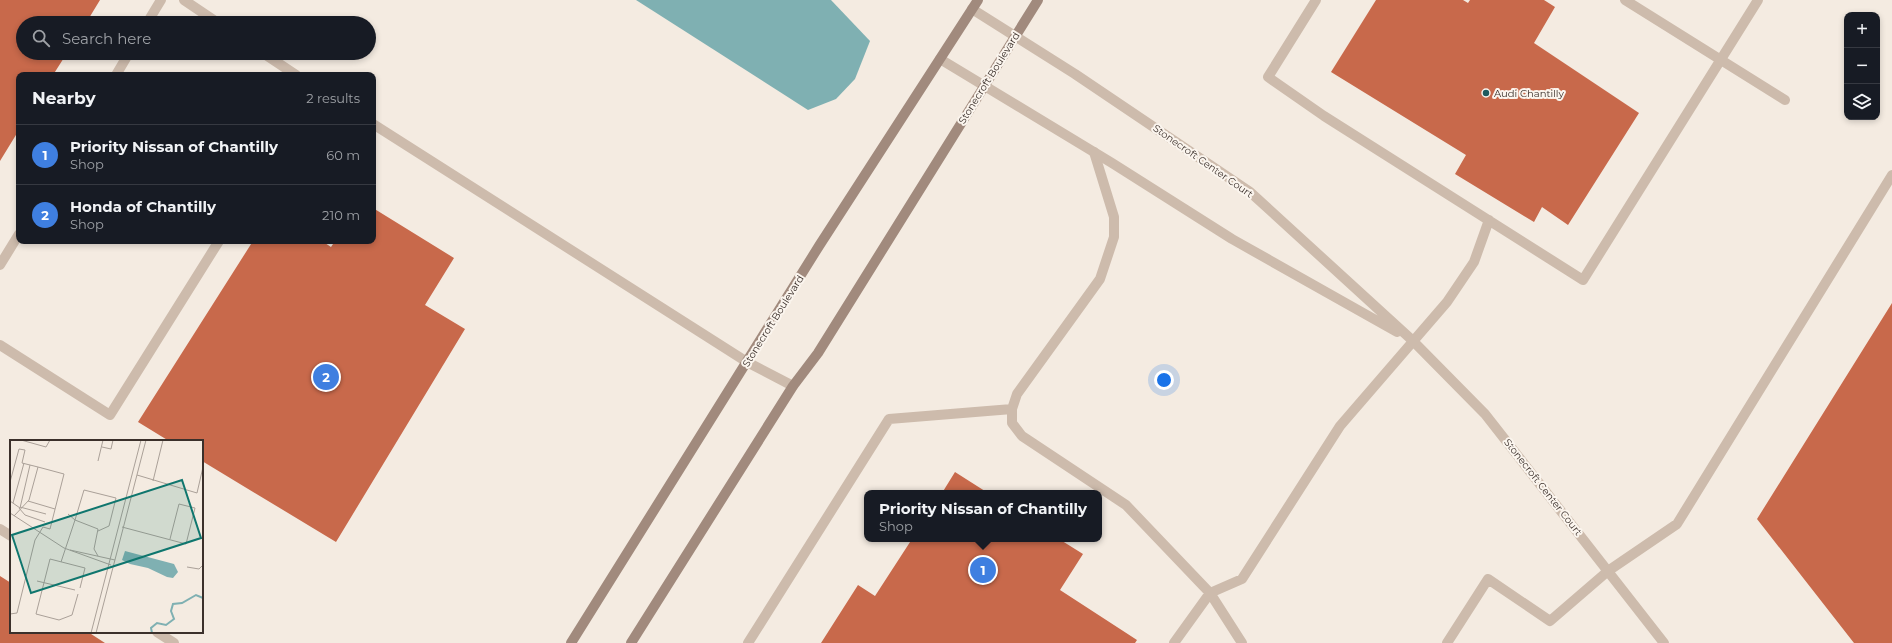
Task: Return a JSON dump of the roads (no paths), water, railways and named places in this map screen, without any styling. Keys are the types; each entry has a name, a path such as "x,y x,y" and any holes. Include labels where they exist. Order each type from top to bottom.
{"main road":[{"name":"Stonecroft Boulevard","path":"570,643 819,246 978,0"},
{"name":"Stonecroft Boulevard","path":"631,643 793,386 818,353 1038,0"}],"street":[{"path":"151,16 161,0"},
{"path":"184,0 208,16"},
{"path":"1316,0 1268,77 1324,116 1583,280 1758,0"},
{"path":"1625,0 1720,61 1785,100"},
{"name":"Stonecroft Center Court","path":"972,9 1074,74 1250,192 1412,340 1485,414 1664,643"},
{"name":"Stonecroft Center Court","path":"940,59 1094,152 1232,240 1412,340"},
{"path":"118,72 125,60"},
{"path":"274,60 292,72"},
{"path":"376,126 747,362 793,386"},
{"path":"1094,152 1114,217 1114,237 1100,279 1017,394 1012,409 1012,422 1022,436 1126,506 1210,592 1242,643"},
{"path":"1447,643 1488,579 1550,621 1608,571 1677,524 1892,175"},
{"path":"1174,643 1210,592 1242,579 1340,426 1412,340 1447,302 1474,262 1488,220"},
{"path":"0,265 16,239"},
{"path":"0,345 110,414 217,244"},
{"path":"748,643 890,418 1012,409"},
{"path":"0,529 10,535"},
{"path":"159,633 174,643"}],"water":[{"path":"636,0 831,0 870,41 855,79 836,99 808,110"}],"place":[{"name":"Audi Chantilly","path":"1486,93"},
{"name":"Honda of Chantilly","path":"326,377"},
{"name":"Priority Nissan of Chantilly","path":"983,570"}]}
